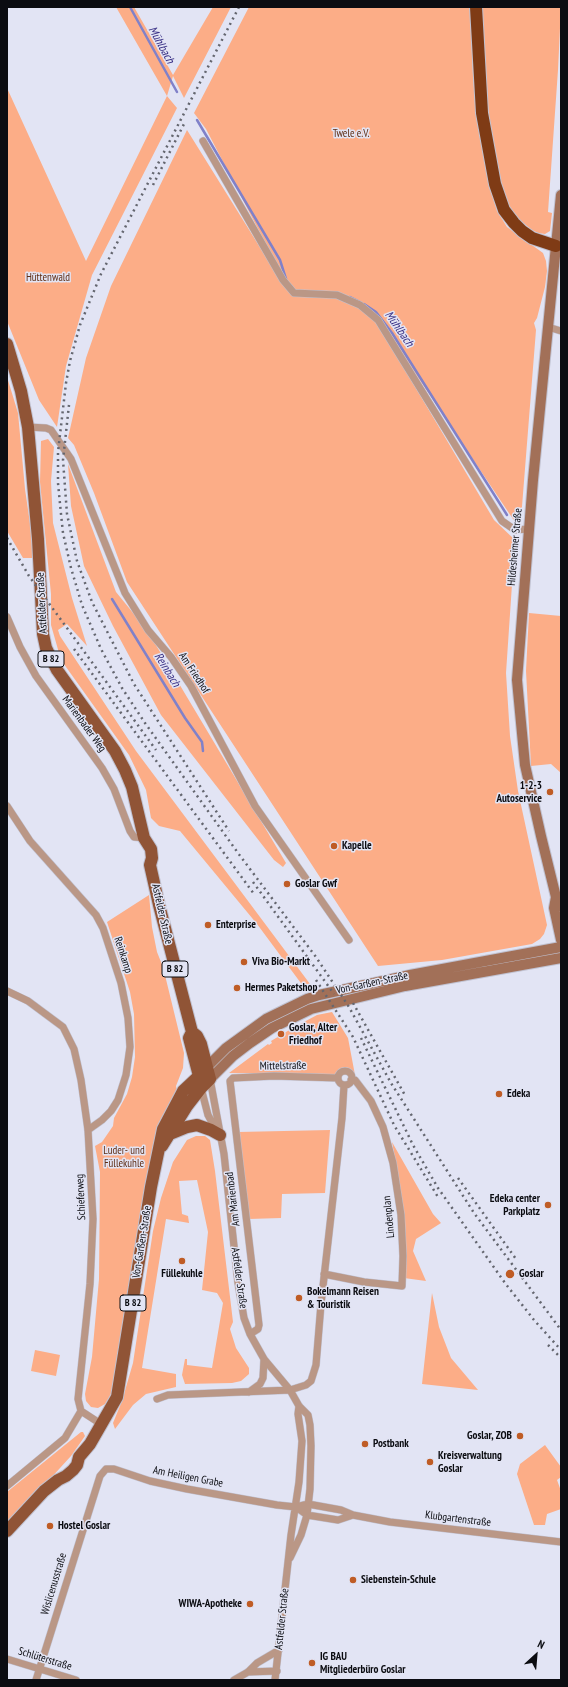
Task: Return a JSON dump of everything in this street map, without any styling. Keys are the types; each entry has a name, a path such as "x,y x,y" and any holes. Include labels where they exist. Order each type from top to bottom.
{"highway":[{"path":"476,7 482,113 495,184 504,210 518,227 532,238 556,246"}],"main road":[{"name":"Hildesheimer Straße","path":"561,195 528,529 517,680 526,765 541,836 558,902 554,908 561,940"},
{"name":"Astfelder Straße","path":"7,344 10,364 21,391 28,427 38,539 43,634 46,648 56,670 115,751 125,770 136,802 144,838 142,851 145,859 150,865 192,1032 197,1036 208,1066 204,1077"},
{"name":"Von-Garßen-Straße","path":"208,1066 226,1048 266,1019 319,994 410,975 561,947"},
{"name":"Von-Garßen-Straße","path":"7,1531 44,1491 58,1480 62,1470 79,1457 90,1444 101,1424 119,1382 151,1187 163,1129 183,1090 204,1077 272,1028 311,1009 405,986 561,958"},
{"name":"Astfelder Straße","path":"192,1032 189,1038 204,1077"},
{"name":"Von-Garßen-Straße","path":"159,1150 187,1106 201,1088 204,1077"},
{"path":"170,1134 187,1127 197,1125 220,1135"}],"street":[{"path":"203,141 283,280 294,293 337,295 360,305 378,320 502,521 515,530 528,529"},
{"path":"548,327 561,331"},
{"name":"Am Friedhof","path":"28,427 46,428 51,430 71,459 125,593 148,630 171,657 191,686 255,806 350,940"},
{"name":"Marienbader Weg","path":"7,617 20,647 36,676 114,789 130,831 134,837 144,838"},
{"name":"Reinkamp","path":"7,806 30,841 96,915 103,928 121,983 128,1018 130,1047 126,1075 118,1100 111,1111 102,1120 88,1130"},
{"name":"Schieferweg","path":"7,990 28,1001 63,1027 74,1049 81,1080 88,1130 93,1219 90,1284 78,1399 81,1411"},
{"name":"Lindenplan","path":"324,1274 364,1282 402,1286 403,1256 401,1215 392,1163 383,1127 371,1101 358,1084 352,1080 350,1074 346,1071 341,1073 338,1078"},
{"name":"Mittelstraße","path":"230,1081 233,1078 274,1076 338,1078"},
{"name":"Astfelder Straße","path":"204,1077 219,1121 238,1283 244,1318 250,1334 264,1359 290,1390 299,1406 308,1415 311,1435 307,1515 301,1535 290,1558"},
{"path":"338,1078 344,1085"},
{"path":"344,1085 348,1084 352,1080"},
{"name":"Am Marienbad","path":"230,1081 259,1324 258,1329 250,1334"},
{"path":"157,1399 168,1395 290,1390 306,1385 311,1381 314,1373 342,1118 344,1085"},
{"name":"Astfelder Straße","path":"201,1088 208,1116 220,1135"},
{"path":"249,1392 260,1384 263,1378 264,1359"},
{"name":"Astfelder Straße","path":"276,1680 302,1441 298,1414 299,1406"},
{"path":"7,1486 65,1438 81,1411 101,1424"},
{"name":"Am Heiligen Grabe","path":"94,1495 102,1472 106,1469 114,1469 150,1481 296,1507 308,1504"},
{"name":"Wislicenusstraße","path":"36,1680 94,1495"},
{"name":"Klubgartenstraße","path":"308,1504 341,1510 352,1516 526,1539 561,1542"},
{"name":"Am Heiligen Grabe","path":"296,1507 307,1515"},
{"name":"Klubgartenstraße","path":"307,1515 338,1520 352,1516"},
{"path":"234,1680 248,1672 257,1663 279,1650"},
{"name":"Schlüterstraße","path":"7,1659 39,1670 76,1680"},
{"path":"248,1672 277,1671"}],"green space":[{"path":"116,7 134,7 173,75 213,7 231,7 184,98 173,76 167,96"},
{"name":"Twele e.V.","path":"249,7 470,7 476,113 488,181 497,211 507,227 543,253 547,271 545,287 537,318 534,323 536,330 521,519 517,525 378,318 337,293 295,291 284,279 206,129 194,113"},
{"path":"481,7 561,7 548,212 552,213 550,231 545,234 532,230 517,218 508,205 498,175 489,120"},
{"name":"Hüttenwald","path":"7,88 86,261 167,96 177,108 92,275 66,366 57,427 39,400 7,321"},
{"path":"187,130 281,281 293,294 337,296 360,306 375,319 494,520 515,540 506,673 510,736 518,791 547,925 544,934 540,939 532,944 442,960 378,966 127,582 94,493 74,445 68,438 86,358 111,286"},
{"path":"7,377 18,413 25,489 35,558 23,558 7,531"},
{"path":"48,439 54,447 51,481 53,523 72,598 87,646 67,624 58,630 60,636 136,751 313,988 306,990 257,924 180,831 159,826 151,818 146,790 129,755 61,660 51,625 51,594 40,482 41,441"},
{"path":"68,464 116,592 147,630 286,863 283,867 274,860 161,715 113,626 84,566 71,506"},
{"path":"529,613 561,616 561,773 551,764 531,766 526,671"},
{"name":"Luder- und Füllekuhle","path":"149,895 152,927 157,952 163,967 184,1053 183,1068 176,1086 177,1091 116,1377 111,1394 105,1404 98,1408 91,1407 86,1401 85,1394 92,1357 99,1279 100,1172 95,1146 102,1142 113,1126 114,1118 127,1094 132,1077 135,1057 134,1014 130,992 107,922"},
{"path":"332,1012 348,1038 355,1075 229,1073 268,1044 269,1045 272,1043 271,1041 291,1029 317,1015"},
{"path":"330,1130 325,1193 282,1194 281,1218 249,1219 238,1132"},
{"path":"196,1136 205,1136 210,1140 233,1322 230,1329 236,1348 249,1368 249,1374 241,1381 232,1383 185,1384 182,1375 185,1359 187,1359 187,1365 212,1368 223,1303 217,1293 202,1290 208,1232 197,1180 179,1181 182,1214 188,1216 189,1223 166,1219 142,1368 176,1374 176,1387 146,1394 133,1405 115,1429 113,1423 122,1401 133,1363 153,1231 161,1198 173,1162 187,1140"},
{"path":"392,1142 433,1214 441,1223 416,1239 413,1251 426,1281 404,1278 400,1187"},
{"path":"432,1293 439,1327 451,1358 478,1390 422,1384"},
{"path":"35,1350 60,1355 56,1376 31,1371"},
{"path":"81,1432 83,1432 85,1436 71,1456 7,1526 7,1492"},
{"path":"545,1445 561,1467 561,1477 557,1480 561,1491 561,1509 547,1514 545,1525 534,1525 517,1474 520,1464"}],"waterway":[{"name":"Mühlbach","path":"130,7 177,92"},
{"name":"Mühlbach","path":"197,120 280,260 286,279"},
{"name":"Mühlbach","path":"350,297 360,302"},
{"name":"Mühlbach","path":"364,304 376,312 392,333 507,515"},
{"name":"Reinbach","path":"112,599 185,718 202,742 203,751"}],"railway":[{"path":"239,7 101,274 80,325 70,361 66,383 58,452 58,483 63,533 71,568 82,605 101,649 122,688 145,723 238,853 316,957 349,1007 391,1083 474,1213 561,1330"},
{"path":"153,185 184,124"},
{"path":"69,405 63,460 67,514 77,561 92,602 134,684 229,831"},
{"path":"7,538 29,576 156,750"},
{"path":"74,649 254,894"},
{"path":"253,882 334,994"},
{"path":"316,980 353,1037 394,1125 438,1197"},
{"path":"353,1003 406,1097"},
{"path":"361,1038 413,1145 438,1188 505,1283 534,1320 561,1350"},
{"path":"458,1178 516,1259"},
{"path":"548,1345 561,1358"}],"place":[{"name":"1-2-3 Autoservice","path":"550,792"},
{"name":"Kapelle","path":"334,846"},
{"name":"Goslar Gwf","path":"287,884"},
{"name":"Enterprise","path":"208,925"},
{"name":"Viva Bio-Markt","path":"244,962"},
{"name":"Hermes Paketshop","path":"237,988"},
{"name":"Goslar, Alter Friedhof","path":"281,1034"},
{"name":"Edeka","path":"499,1094"},
{"name":"Edeka center Parkplatz","path":"548,1205"},
{"name":"Füllekuhle","path":"182,1261"},
{"name":"Goslar","path":"510,1274"},
{"name":"Bokelmann Reisen & Touristik","path":"299,1298"},
{"name":"Goslar, ZOB","path":"520,1436"},
{"name":"Postbank","path":"365,1444"},
{"name":"Kreisverwaltung Goslar","path":"430,1462"},
{"name":"Hostel Goslar","path":"50,1526"},
{"name":"Siebenstein-Schule","path":"353,1580"},
{"name":"WIWA-Apotheke","path":"250,1604"},
{"name":"IG BAU Mitgliederbüro Goslar","path":"312,1663"}]}
